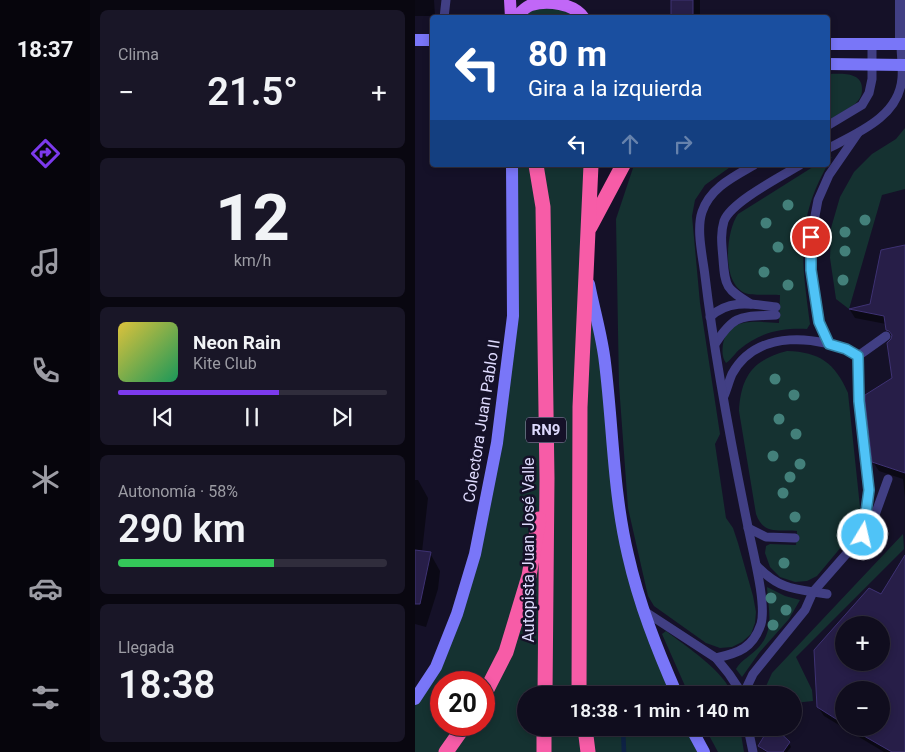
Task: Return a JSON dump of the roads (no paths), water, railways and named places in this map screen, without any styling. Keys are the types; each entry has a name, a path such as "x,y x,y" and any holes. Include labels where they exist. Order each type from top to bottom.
{"highway":[{"name":"Autopista Juan José Valle","path":"536,167 543,207 547,478 545,686"},
{"name":"RN9","path":"581,686 580,407 591,167"},
{"path":"588,230 622,167"},
{"path":"495,674 506,652 529,576 547,478"},
{"path":"446,752 457,736"},
{"path":"544,736 544,752"},
{"path":"578,736 578,752"},
{"path":"586,736 588,752"}],"main road":[{"path":"510,0 511,15"},
{"path":"580,0 583,15"},
{"path":"519,15 531,5 549,2 568,6 582,15"},
{"path":"415,40 430,40"},
{"path":"830,44 903,44"},
{"path":"830,64 903,65"},
{"name":"Colectora Juan Pablo II","path":"415,699 436,667 457,614 475,554 497,443 513,316 512,167"},
{"path":"585,266 605,360 617,497 628,555 643,610 657,650 673,686"},
{"path":"695,736 704,752"}],"street":[{"path":"901,0 903,44"}],"lane":[{"path":"445,15 446,0"},
{"path":"830,124 862,105 869,93 872,79 872,44"},
{"path":"830,147 882,118 897,98 902,79 903,44"},
{"path":"829,344 819,322 811,270 811,237 818,200 829,175 858,132"},
{"path":"716,658 735,654 752,642 761,622 761,603 757,566 748,528 710,316 700,234 701,213 710,195 731,178 750,167"},
{"path":"715,344 725,329 736,319 776,311 751,304 732,293 725,281 721,235 725,219 739,203 797,167"},
{"path":"710,316 718,309 733,304 751,304"},
{"path":"858,356 886,336"},
{"path":"724,396 733,374 746,358 763,346 784,340 808,339 846,349 858,356"},
{"path":"858,356 859,401 869,490 863,535"},
{"path":"747,686 753,674 805,610 813,592 863,535 875,516 889,478"},
{"path":"748,528 766,537 795,538"},
{"path":"757,566 769,578 784,586 827,594"},
{"path":"643,610 716,658 737,686"},
{"path":"750,736 753,752"}],"waterway":[{"path":"623,736 624,752"}]}
